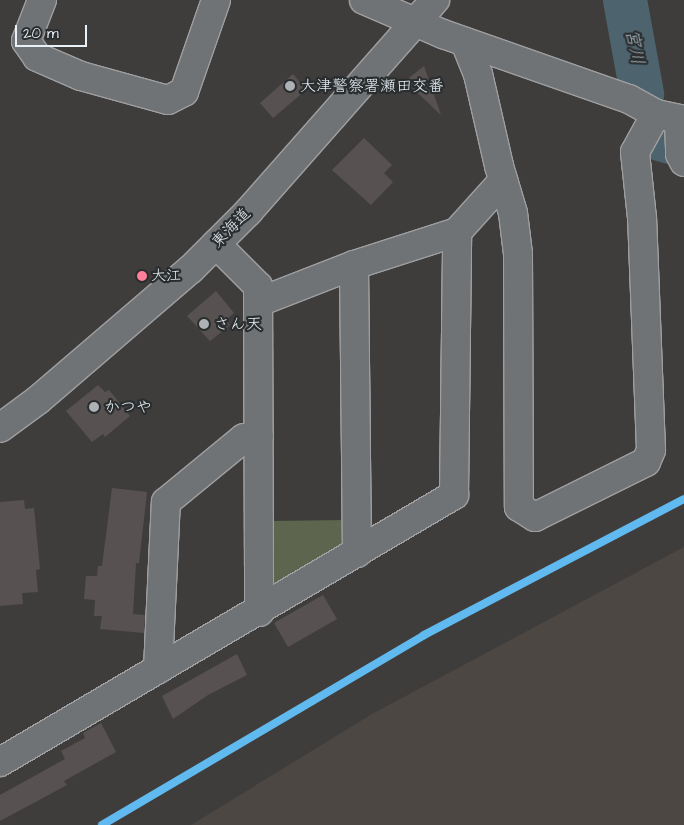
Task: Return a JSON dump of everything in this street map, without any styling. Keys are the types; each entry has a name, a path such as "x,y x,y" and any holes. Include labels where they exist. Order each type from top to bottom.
{"main road":[{"path":"42,0 26,41 37,57 81,76 168,100 184,92 216,0"},
{"path":"364,0 465,42 629,99 677,134"},
{"name":"東海道","path":"0,428 109,340 216,244 435,0"},
{"path":"465,42 478,74 503,181 514,213 518,254 519,508 535,517 646,462 651,450 642,218 635,152 677,134"},
{"path":"259,302 354,265 457,232 503,181"},
{"path":"0,762 259,612 454,494 457,232"},
{"path":"216,244 258,286 259,612"},
{"path":"354,265 357,553"},
{"path":"158,669 166,502 244,438 259,436"}],"shaded area":[{"path":"684,547 684,825 191,825 372,714"}],"green space":[{"path":"346,520 346,551 280,586 270,584 273,521"}],"building":[{"path":"424,66 441,115 405,81"},
{"path":"293,74 306,90 273,118 260,103"},
{"path":"364,138 392,165 384,173 393,182 371,205 332,170"},
{"path":"216,291 234,313 226,320 230,325 210,341 187,316"},
{"path":"98,385 105,392 109,390 130,416 105,437 103,434 92,442 66,411"},
{"path":"112,488 147,492 139,563 136,563 133,614 145,615 144,633 100,629 102,616 94,616 95,600 84,599 86,576 97,576 98,566 102,566"},
{"path":"24,500 25,509 34,508 40,569 36,570 38,592 22,593 23,604 0,606 0,502"},
{"path":"323,595 337,619 288,647 274,623"},
{"path":"237,654 247,675 208,695 173,719 162,696"},
{"path":"101,723 116,752 64,781 67,785 0,821 0,795 65,759 61,751 85,738 83,733"}],"waterway":[{"name":"宮川","path":"625,0 642,94"},
{"name":"宮川","path":"660,139 684,146"}],"transit line":[{"path":"102,825 424,635 684,499"}],"place":[{"name":"大津警察署瀬田交番","path":"290,86"},
{"name":"大江","path":"142,276"},
{"name":"さん天","path":"204,324"},
{"name":"かつや","path":"94,407"}]}
